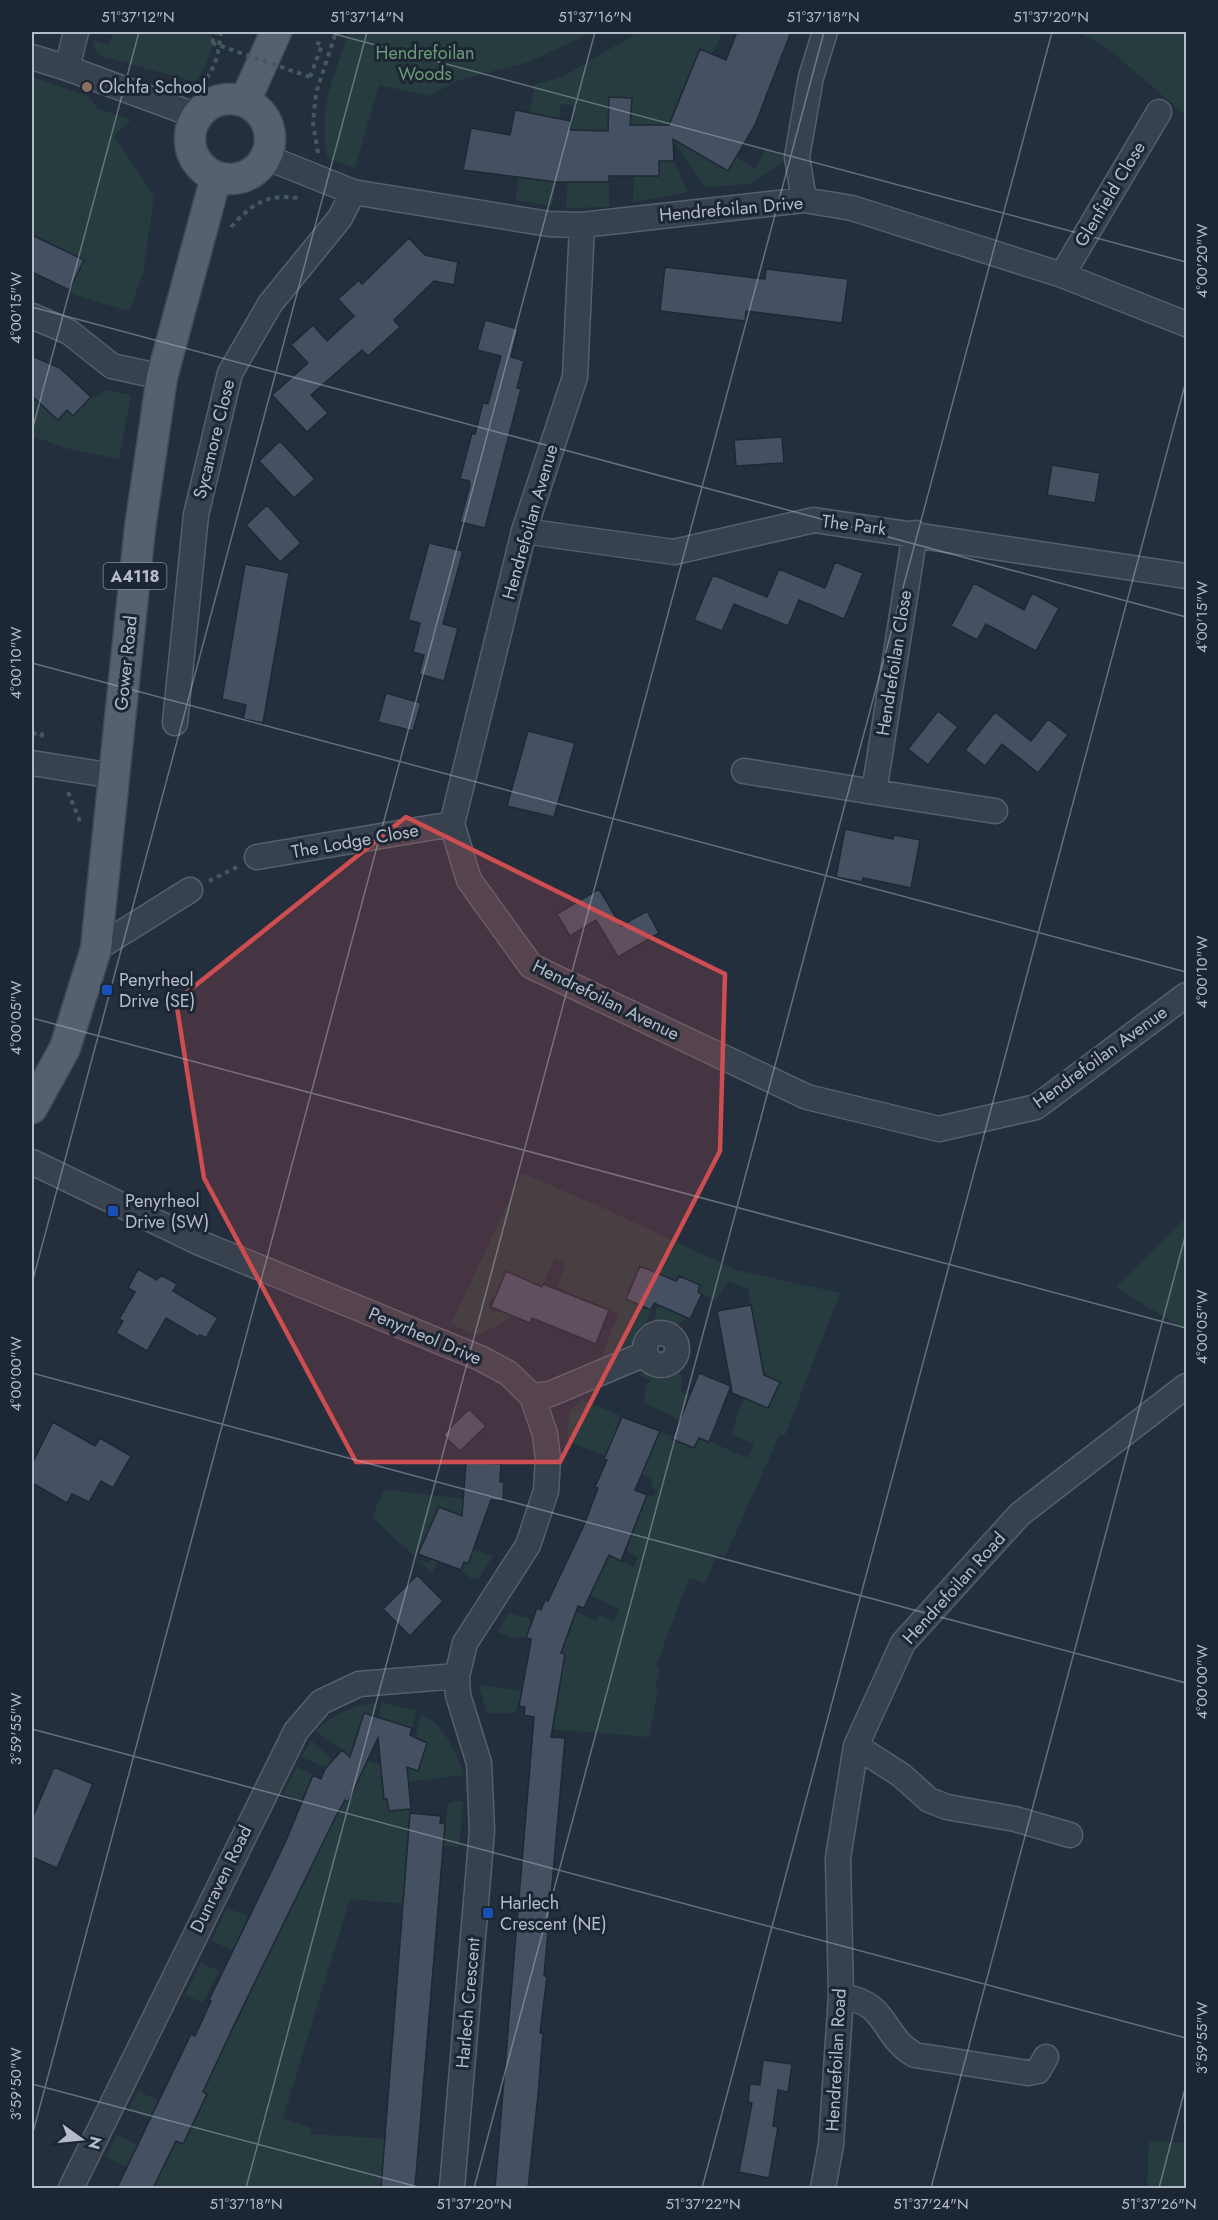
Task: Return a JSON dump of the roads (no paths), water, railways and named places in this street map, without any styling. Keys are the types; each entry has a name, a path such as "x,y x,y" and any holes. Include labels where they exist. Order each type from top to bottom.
{"main road":[{"path":"245,101 276,32"},
{"path":"234,99 245,101 256,108 270,131 270,144 266,157 257,169 245,176 231,179 216,177 197,162 192,151 191,103 234,99"},
{"name":"Gower Road","path":"32,1108 65,1048 96,949 140,528 162,377 216,177"}],"street":[{"path":"67,68 76,32"},
{"path":"804,200 797,157 811,77 825,32"},
{"path":"32,57 191,103"},
{"name":"Glenfield Close","path":"1062,275 1159,112"},
{"name":"Hendrefoilan Drive","path":"266,157 353,192 549,224 582,225 804,200 852,208 1062,275 1186,324"},
{"name":"Sycamore Close","path":"175,723 196,515 230,373 270,304 340,218 353,192"},
{"name":"Hendrefoilan Avenue","path":"582,225 575,377 524,531 452,824 469,880 531,966 807,1097 939,1129 1036,1107 1186,995"},
{"path":"32,316 69,332 112,366 162,377"},
{"name":"The Park","path":"524,531 674,552 814,520 915,533 1186,576"},
{"name":"Hendrefoilan Close","path":"874,792 915,533"},
{"path":"32,763 114,776"},
{"path":"744,771 995,811"},
{"name":"The Lodge Close","path":"257,857 452,824"},
{"path":"96,949 190,890"},
{"name":"Penyrheol Drive","path":"32,1162 200,1242 482,1359 508,1373 532,1396 540,1413 545,1434 546,1491 528,1545 465,1642 457,1676"},
{"path":"532,1396 550,1394 645,1354"},
{"name":"Hendrefoilan Road","path":"823,2188 831,2145 841,1996 838,1858 856,1746 903,1643 1020,1514 1186,1386"},
{"name":"Dunraven Road","path":"71,2188 296,1731 321,1702 359,1684 457,1676"},
{"name":"Harlech Crescent","path":"452,2188 482,1830 479,1763 458,1695 457,1676"},
{"path":"856,1746 901,1775 929,1800 947,1807 1015,1819 1070,1835"},
{"path":"841,1996 861,1999 879,2014 902,2048 915,2055 1028,2073 1038,2071 1046,2057"}],"place":[{"name":"Olchfa School","path":"87,87"},
{"name":"Penyrheol Drive (SE)","path":"107,990"},
{"name":"Penyrheol Drive (SW)","path":"113,1211"},
{"name":"Harlech Crescent (NE)","path":"488,1913"}],"park label":[{"name":"Hendrefoilan Woods","path":"425,63"}]}
